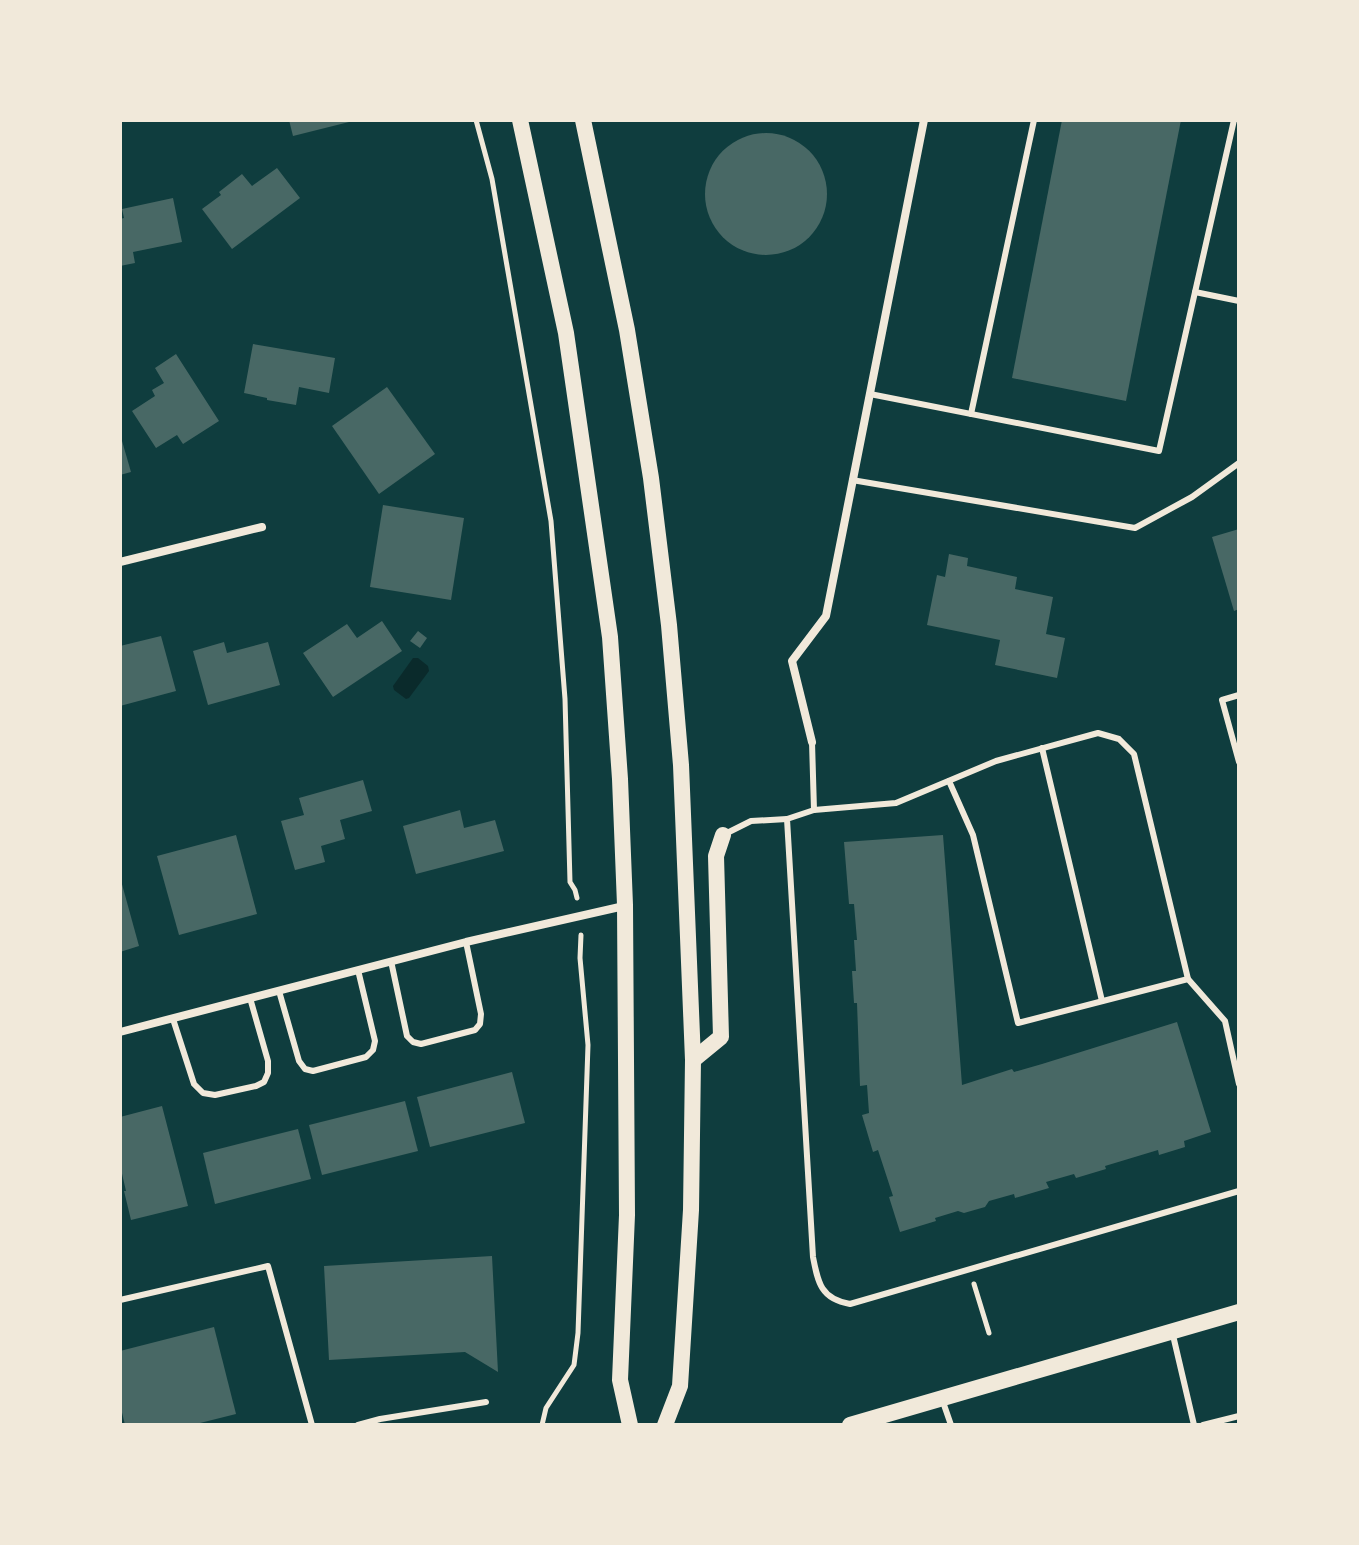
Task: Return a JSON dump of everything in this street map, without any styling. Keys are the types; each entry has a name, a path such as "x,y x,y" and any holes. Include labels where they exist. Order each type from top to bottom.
{"main road":[{"path":"520,120 566,333 610,637 625,905 627,1215 620,1380 630,1425"},
{"path":"583,120 627,330 651,478 669,625 681,765 693,1060 691,1210 680,1386 665,1425"},
{"path":"693,1060 721,1037 716,856 723,835"},
{"path":"850,1425 879,1421 942,1399 1239,1312"}],"street":[{"path":"812,742 792,661 826,616 924,120"},
{"path":"120,562 262,527"},
{"path":"120,1032 466,942 625,905"}],"lane":[{"path":"971,414 1034,120"},
{"path":"870,394 1159,451 1234,120"},
{"path":"1195,292 1239,301"},
{"path":"852,480 1135,528 1192,497 1239,463"},
{"path":"1239,695 1222,700 1239,762"},
{"path":"723,835 751,821 787,819 814,810 896,803 996,761 1098,733 1119,739 1134,754 1188,979 1225,1021 1239,1084"},
{"path":"812,742 814,810"},
{"path":"1042,748 1102,1001"},
{"path":"949,781 973,835 1018,1023 1188,979"},
{"path":"787,819 813,1257 816,1277 824,1291 835,1301 850,1304 1239,1191"},
{"path":"391,961 407,1036 421,1044 475,1030 480,1024 481,1014 466,942"},
{"path":"279,991 299,1061 305,1069 313,1071 366,1057 373,1050 375,1041 358,970"},
{"path":"173,1019 194,1084 203,1093 215,1095 256,1086 264,1082 268,1061 250,998"},
{"path":"120,1300 268,1266 312,1425"},
{"path":"1172,1331 1194,1425"},
{"path":"942,1399 951,1425"},
{"path":"358,1425 486,1402"},
{"path":"1203,1425 1239,1416"}],"path":[{"path":"476,120 492,179 551,521 565,699 570,882 581,915 580,958 588,1045 578,1333 574,1365 546,1408 542,1425"},
{"path":"970,1269 989,1333"}],"water":[{"path":"413,658 428,666 429,671 406,699 393,686"}],"building":[{"path":"289,120 353,120 353,121 293,136"},
{"path":"1062,120 1181,120 1126,401 1012,378"},
{"path":"766,133 789,138 809,151 822,171 827,194 822,217 809,237 789,250 766,255 743,250 723,237 710,217 705,194 710,171 723,151 743,138"},
{"path":"277,168 300,198 232,249 202,209 242,174 252,186"},
{"path":"173,198 182,242 133,252 135,263 120,266 122,209"},
{"path":"253,344 335,358 329,393 299,387 296,405 244,393"},
{"path":"176,354 219,421 183,444 177,435 156,448 132,411 155,396 152,390 164,383 155,368"},
{"path":"387,387 435,454 379,494 332,426"},
{"path":"120,434 131,472 120,475"},
{"path":"383,505 464,518 451,600 370,587"},
{"path":"1239,529 1239,609 1234,611 1212,537"},
{"path":"949,554 968,558 967,566 1017,577 1015,589 1053,597 1046,634 1065,638 1057,678 995,665 1000,640 927,625 937,575 945,577"},
{"path":"382,621 402,651 333,697 303,653 347,624 357,638"},
{"path":"418,631 427,638 420,648 410,641"},
{"path":"161,636 176,691 120,706 120,646"},
{"path":"224,642 227,653 268,642 280,685 208,705 193,651"},
{"path":"363,780 372,811 340,820 345,839 321,846 325,862 295,870 281,821 304,815 299,798"},
{"path":"460,810 464,828 495,820 504,851 416,874 403,826"},
{"path":"236,835 257,914 179,935 157,856"},
{"path":"943,835 962,1085 1177,1022 1211,1132 1184,1141 1185,1147 1159,1155 1158,1150 1076,1178 1074,1174 1046,1182 1049,1188 1015,1198 1014,1194 989,1201 985,1207 964,1213 958,1211 900,1232 889,1197 893,1196 878,1150 873,1152 862,1115 869,1113 867,1085 860,1086 857,1003 854,1003 852,971 856,971 854,940 857,940 854,904 849,904 844,842"},
{"path":"120,877 139,946 120,952"},
{"path":"512,1072 525,1123 430,1147 417,1097"},
{"path":"405,1101 418,1151 322,1175 309,1125"},
{"path":"162,1106 188,1206 131,1220 120,1165 120,1117"},
{"path":"298,1129 311,1179 215,1204 203,1153"},
{"path":"492,1256 498,1372 465,1352 329,1360 324,1266"},
{"path":"214,1327 236,1414 192,1425 125,1425 120,1404 120,1351"}]}
